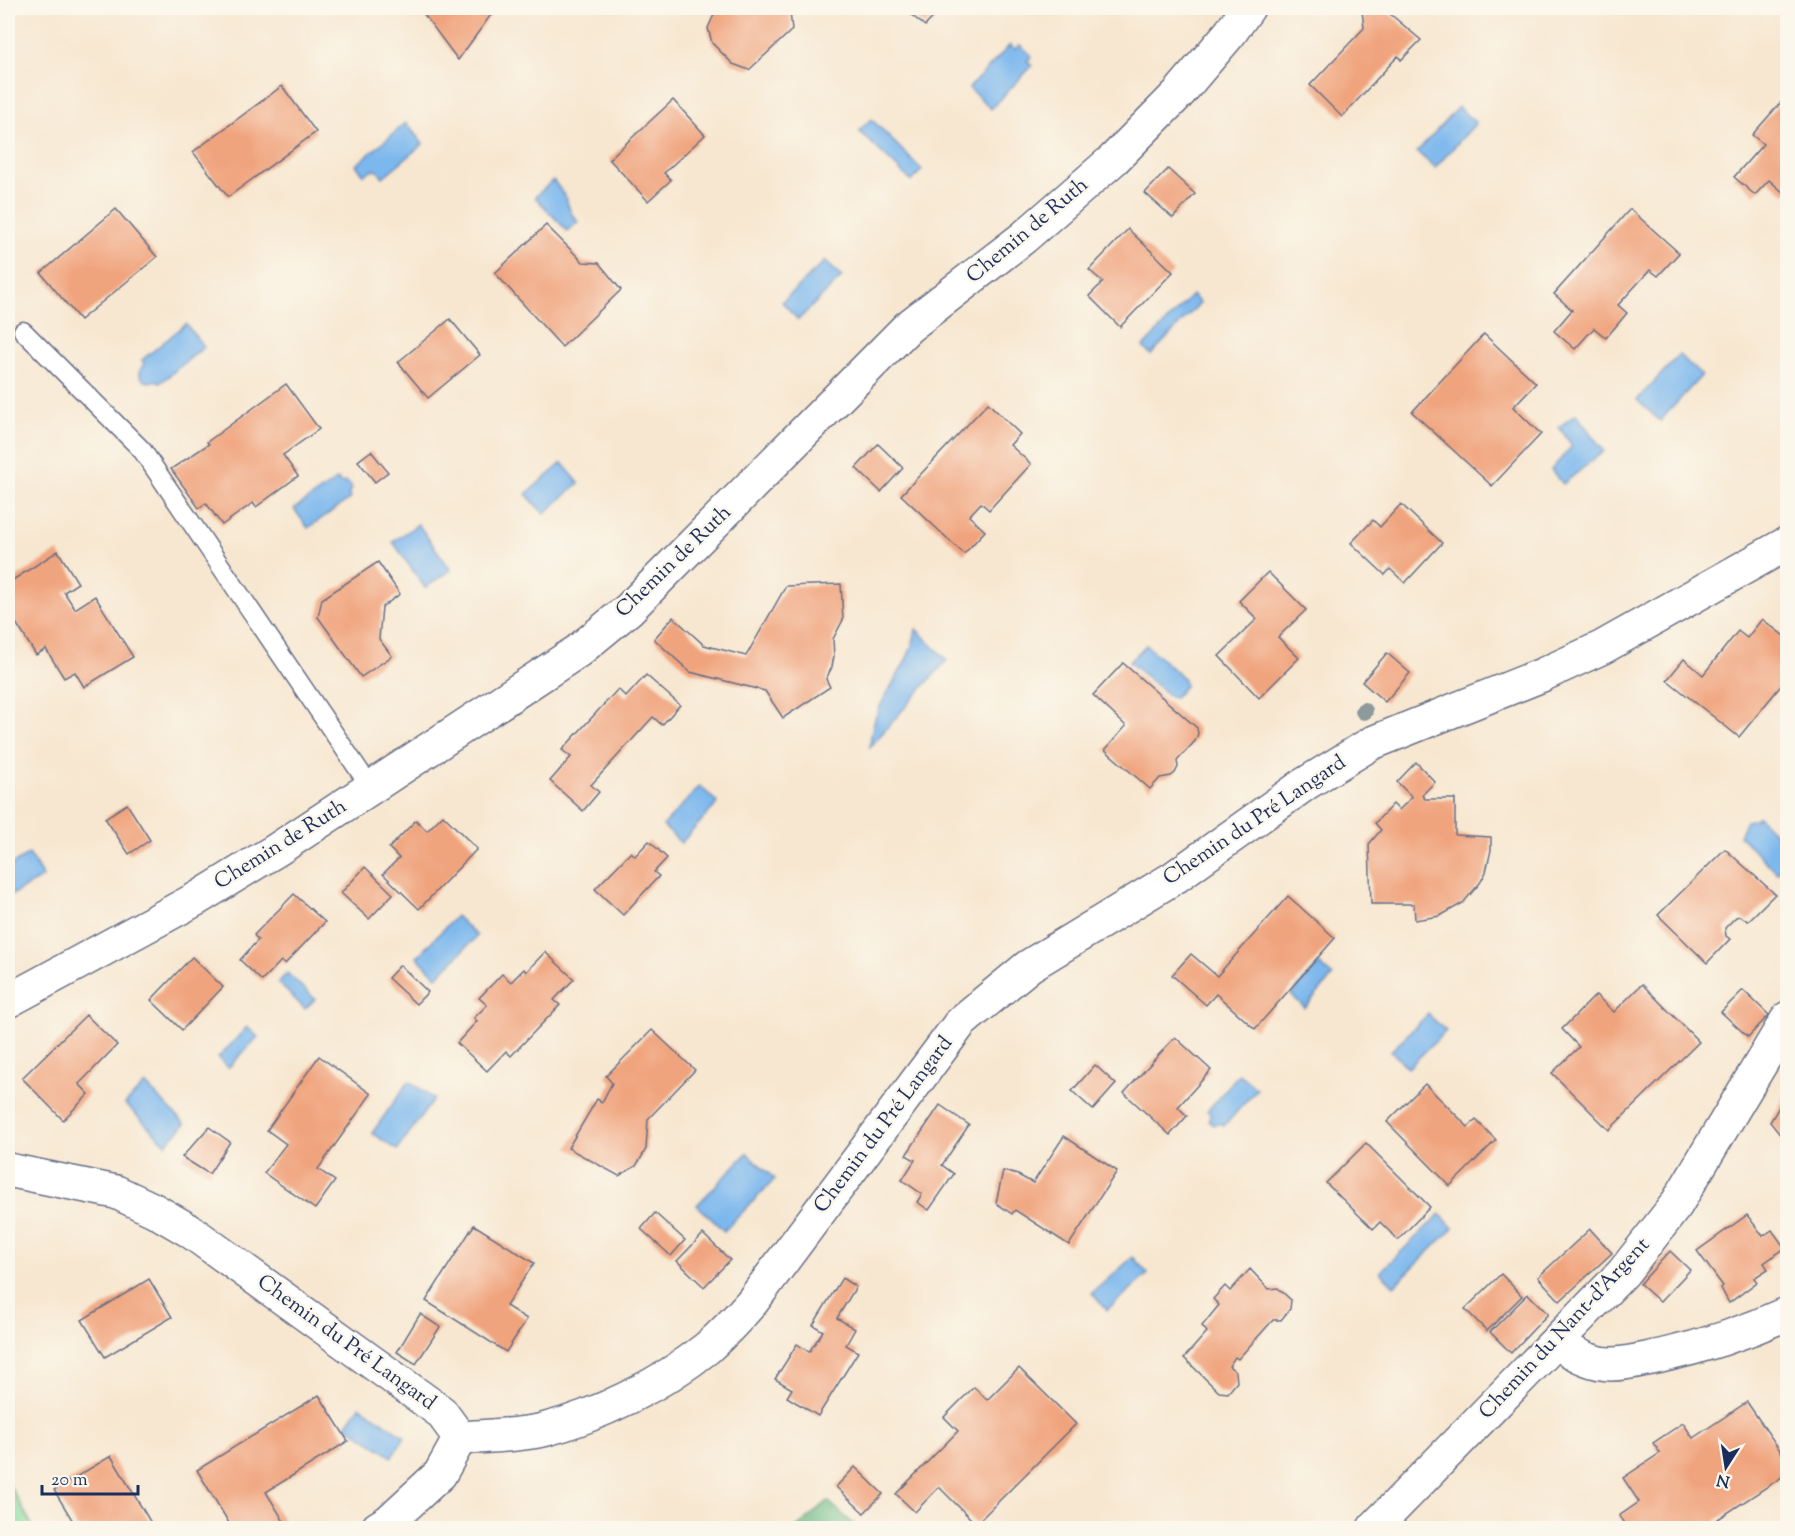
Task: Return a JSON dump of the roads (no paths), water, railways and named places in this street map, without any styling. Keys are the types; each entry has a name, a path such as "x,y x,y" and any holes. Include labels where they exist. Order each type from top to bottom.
{"street":[{"name":"Chemin de Ruth","path":"8,1001 198,898 371,788 578,651 629,609 908,327 1023,237 1114,159 1179,93 1248,8"},
{"name":"Chemin du Pré Langard","path":"8,1170 116,1192 190,1231 441,1412 460,1438 513,1435 543,1430 632,1395 672,1373 706,1348 752,1302 961,1022 1029,966 1175,877 1244,830 1305,784 1372,743 1542,675 1603,647 1788,543"},
{"name":"Chemin du Nant-d'Argent","path":"1374,1528 1623,1273 1676,1205 1788,1018"},
{"path":"1557,1342 1572,1353 1610,1364 1641,1360 1689,1349 1751,1330 1788,1313"},
{"path":"378,1528 388,1522 440,1474 460,1438"}],"lane":[{"path":"23,331 142,450 371,788"}],"water":[{"path":"1010,45 1015,49 1020,45 1032,56 1027,61 1032,66 991,109 969,88"},
{"path":"1458,107 1476,123 1435,168 1417,152"},
{"path":"871,119 922,170 911,181 859,131"},
{"path":"406,123 423,144 383,177 378,171 371,170 364,175 356,165"},
{"path":"553,180 565,196 571,213 578,222 567,231 535,197"},
{"path":"825,261 842,277 798,320 782,302"},
{"path":"1192,295 1200,303 1151,355 1143,347"},
{"path":"186,324 204,347 160,383 157,380 145,381 140,376 140,370 144,364 142,360"},
{"path":"1679,355 1702,375 1660,421 1637,400"},
{"path":"1576,414 1604,451 1563,484 1551,470 1572,446 1559,427"},
{"path":"562,463 579,483 544,514 526,494"},
{"path":"338,479 340,483 346,482 350,485 352,489 348,495 351,498 308,528 294,509"},
{"path":"418,524 451,570 425,588 393,542"},
{"path":"916,629 947,660 870,747 877,714 906,660"},
{"path":"1146,645 1184,679 1185,686 1175,697 1169,696 1129,662"},
{"path":"700,786 718,803 681,843 663,826"},
{"path":"1758,816 1787,846 1787,863 1777,873 1739,835 1746,821"},
{"path":"29,854 43,877 8,897 8,867"},
{"path":"456,916 477,936 437,977 417,957"},
{"path":"1319,964 1333,976 1305,1008 1291,995"},
{"path":"287,973 315,999 305,1009 278,983"},
{"path":"1428,1014 1446,1031 1408,1068 1391,1051"},
{"path":"247,1027 258,1037 228,1068 218,1058"},
{"path":"1239,1074 1257,1089 1224,1126 1221,1123 1214,1125 1209,1121 1210,1113 1207,1111"},
{"path":"409,1081 434,1099 397,1150 372,1133"},
{"path":"145,1084 185,1124 166,1144 125,1104"},
{"path":"747,1153 775,1179 724,1231 697,1205"},
{"path":"1440,1214 1453,1228 1394,1286 1380,1272"},
{"path":"1133,1257 1148,1274 1107,1310 1092,1293"},
{"path":"360,1406 405,1437 392,1457 346,1425"}]}
